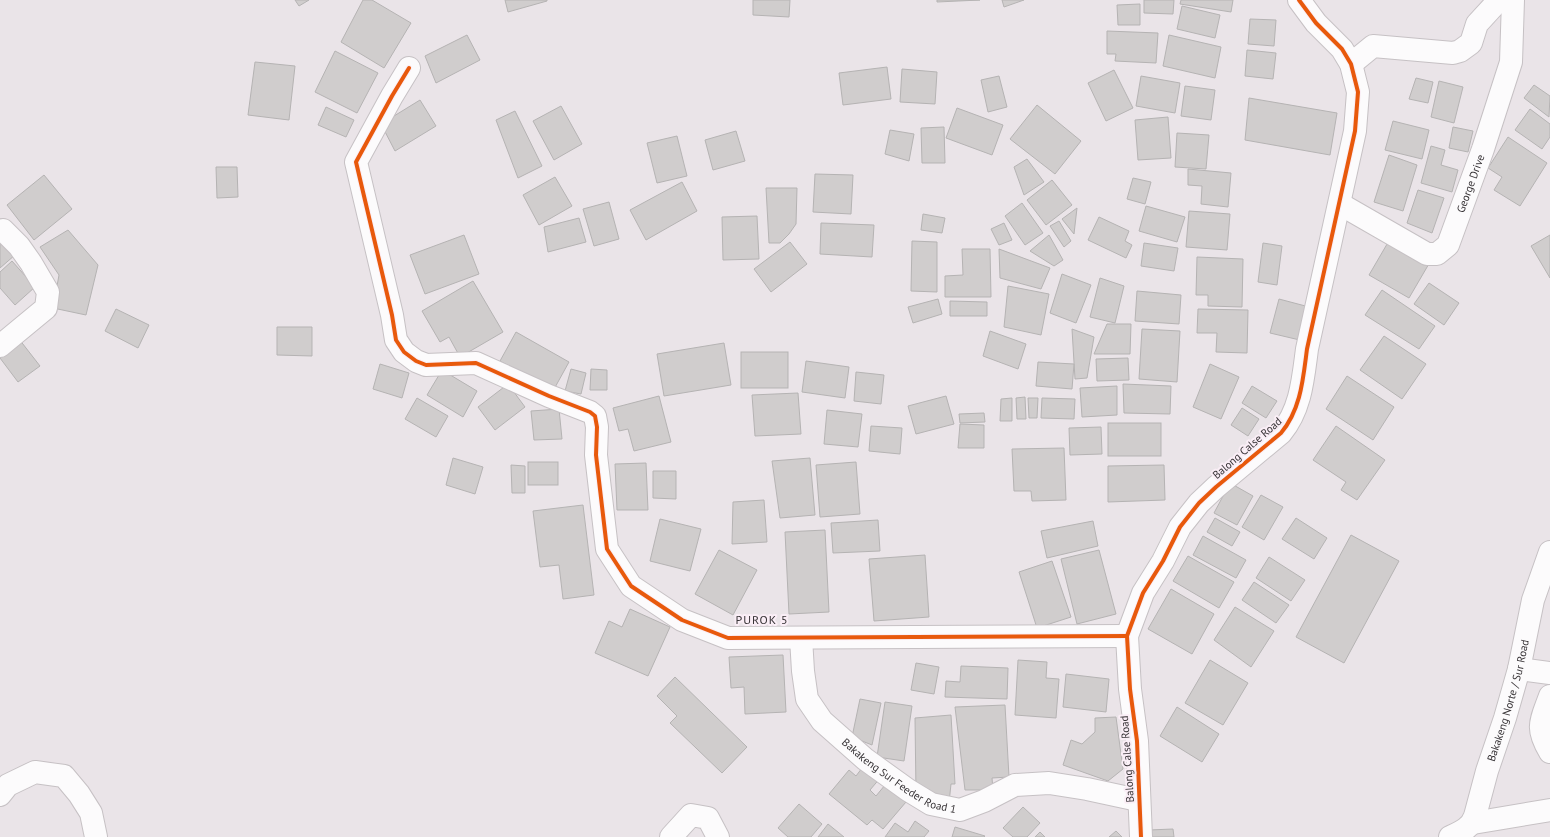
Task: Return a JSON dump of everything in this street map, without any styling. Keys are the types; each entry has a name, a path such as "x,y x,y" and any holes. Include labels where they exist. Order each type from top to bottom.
{"street":[{"name":"Balong Calse Road","path":"1140,837 1137,741 1130,690 1127,636 1143,593 1163,561 1180,527 1199,503 1234,471 1281,433 1289,423 1298,403 1303,383 1307,348 1355,131 1358,92 1351,64 1342,49 1316,23 1299,0"},
{"path":"1351,64 1372,46 1453,54 1460,51 1471,43 1477,24 1499,0"},
{"name":"George Drive","path":"1340,204 1427,254 1437,254 1448,245 1483,149 1511,62 1513,0"},
{"path":"409,68 356,162 392,315 396,340 404,352 416,361 426,365 476,363 549,396 590,412 595,416 598,427 596,455 607,549 631,586 682,620 728,638 1127,636"},
{"path":"0,346 46,308 48,292 20,246 3,230"},
{"name":"Bakakeng Norte / Sur Road","path":"1473,822 1487,771 1505,718 1519,669 1533,600 1550,552"},
{"name":"Bakakeng Sur Feeder Road 1","path":"801,638 802,671 807,699 822,721 865,759 908,790 931,804 960,810 984,801 1015,785 1049,783 1087,789 1138,800"},
{"path":"1519,669 1550,673"},
{"path":"1550,696 1539,726 1545,744 1550,752"},
{"path":"0,795 8,784 35,772 64,776 79,794 91,813 96,837"},
{"path":"1450,837 1462,831 1473,822 1550,810"},
{"path":"671,837 691,815 708,818 718,837"}],"building":[{"path":"295,0 309,0 299,6"},
{"path":"363,0 372,0 411,23 384,68 341,42"},
{"path":"505,0 547,0 547,1 508,12"},
{"path":"753,0 790,0 789,17 753,15"},
{"path":"937,0 980,0 937,2"},
{"path":"1002,0 1024,0 1004,7"},
{"path":"1144,0 1174,0 1173,14 1144,13"},
{"path":"1181,0 1233,0 1231,12 1180,4"},
{"path":"1140,4 1140,25 1118,25 1117,5"},
{"path":"1182,6 1220,15 1215,38 1177,29"},
{"path":"1250,19 1276,20 1274,46 1248,44"},
{"path":"1107,31 1158,33 1156,63 1115,61 1116,54 1107,54"},
{"path":"467,35 480,60 436,83 425,56"},
{"path":"1169,35 1221,47 1215,78 1163,66"},
{"path":"1247,50 1276,53 1273,79 1245,76"},
{"path":"335,51 378,73 357,113 315,92"},
{"path":"255,62 295,66 289,120 248,115"},
{"path":"887,67 891,99 843,105 839,73"},
{"path":"902,69 937,72 935,104 900,102"},
{"path":"1114,70 1133,108 1106,121 1088,83"},
{"path":"999,76 1007,107 988,112 981,80"},
{"path":"1141,76 1180,83 1175,113 1136,106"},
{"path":"1416,78 1433,82 1428,103 1409,99"},
{"path":"1439,81 1463,87 1454,123 1431,117"},
{"path":"1534,85 1550,96 1549,117 1524,98"},
{"path":"1185,86 1215,90 1211,120 1181,116"},
{"path":"1249,98 1337,113 1330,155 1245,140"},
{"path":"420,100 436,126 395,151 381,124"},
{"path":"1037,105 1081,141 1055,174 1010,139"},
{"path":"561,106 582,144 554,160 533,121"},
{"path":"326,107 354,120 346,137 318,125"},
{"path":"957,108 1003,125 992,155 946,138"},
{"path":"1530,109 1550,124 1550,137 1542,149 1515,130"},
{"path":"515,111 542,166 518,178 496,120"},
{"path":"1168,117 1171,158 1138,160 1135,120"},
{"path":"1393,121 1429,130 1422,159 1385,150"},
{"path":"944,127 945,163 922,163 921,128"},
{"path":"1453,127 1473,131 1468,152 1449,148"},
{"path":"890,130 914,134 909,161 885,154"},
{"path":"736,131 745,161 713,170 705,140"},
{"path":"1177,133 1209,135 1206,169 1175,167"},
{"path":"677,136 687,176 657,183 647,143"},
{"path":"1508,137 1547,163 1520,206 1494,190 1502,177 1488,168"},
{"path":"1431,146 1445,150 1441,165 1458,170 1452,192 1421,183"},
{"path":"1389,155 1417,165 1403,211 1374,202"},
{"path":"1027,159 1044,182 1024,195 1014,167"},
{"path":"216,167 237,167 238,197 217,198"},
{"path":"1188,169 1231,173 1228,207 1201,204 1202,186 1188,185"},
{"path":"815,174 853,175 851,214 813,212"},
{"path":"44,175 72,209 34,240 7,205"},
{"path":"555,177 572,206 539,225 523,195"},
{"path":"1133,178 1151,182 1145,204 1127,199"},
{"path":"1052,180 1072,205 1046,225 1027,200"},
{"path":"682,182 697,211 646,240 630,210"},
{"path":"766,188 797,188 796,224 780,243 769,243"},
{"path":"1418,190 1444,198 1432,233 1407,223"},
{"path":"609,202 619,239 594,246 583,209"},
{"path":"1022,203 1043,233 1025,245 1005,216"},
{"path":"1146,206 1185,217 1177,242 1139,231"},
{"path":"1077,208 1074,234 1062,219"},
{"path":"1189,211 1230,214 1227,250 1186,247"},
{"path":"923,214 945,218 942,233 921,230"},
{"path":"757,216 759,259 723,260 722,217"},
{"path":"1099,217 1129,231 1125,241 1132,245 1126,258 1088,240"},
{"path":"579,218 586,242 548,252 544,227"},
{"path":"1059,221 1071,241 1064,247 1050,226"},
{"path":"821,223 874,225 872,257 820,254"},
{"path":"1004,223 1012,240 999,245 991,229"},
{"path":"68,230 98,265 86,315 53,308 59,275 40,247"},
{"path":"464,235 479,274 425,294 410,255"},
{"path":"1049,235 1063,260 1054,266 1030,251"},
{"path":"1550,235 1550,278 1531,246"},
{"path":"0,237 15,255 0,268"},
{"path":"1390,239 1430,262 1409,298 1369,275"},
{"path":"912,241 937,242 937,292 911,291"},
{"path":"790,242 807,264 771,292 754,269"},
{"path":"1144,243 1178,248 1174,271 1141,266"},
{"path":"1263,243 1282,246 1277,285 1258,282"},
{"path":"962,249 990,249 991,297 945,297 945,276 963,275"},
{"path":"999,249 1050,268 1041,289 1000,278"},
{"path":"1197,257 1243,259 1242,307 1208,306 1208,295 1196,295"},
{"path":"12,261 35,287 15,305 0,288 0,272"},
{"path":"1062,274 1091,285 1076,323 1050,313"},
{"path":"1100,278 1124,286 1115,323 1090,317"},
{"path":"473,281 503,332 460,357 449,337 440,342 422,311"},
{"path":"1429,283 1459,303 1444,325 1414,304"},
{"path":"1008,286 1049,294 1041,335 1004,327"},
{"path":"1382,290 1435,326 1419,349 1365,315"},
{"path":"1137,291 1181,295 1179,324 1135,321"},
{"path":"938,299 942,314 913,323 908,307"},
{"path":"1279,299 1313,308 1304,341 1270,333"},
{"path":"950,301 987,302 987,316 950,316"},
{"path":"116,309 149,325 138,348 105,331"},
{"path":"1198,309 1248,310 1247,353 1216,352 1217,333 1197,333"},
{"path":"1107,324 1131,324 1130,354 1094,354"},
{"path":"277,327 312,327 312,356 277,355"},
{"path":"1072,329 1094,337 1087,378 1075,379"},
{"path":"1142,329 1180,331 1177,382 1139,379"},
{"path":"990,331 1026,344 1018,369 983,356"},
{"path":"516,332 569,362 553,391 500,361"},
{"path":"1384,336 1426,364 1402,399 1360,370"},
{"path":"19,339 40,366 18,382 0,358 0,354"},
{"path":"724,343 731,385 664,396 657,354"},
{"path":"741,352 788,352 788,388 741,388"},
{"path":"1128,358 1129,380 1097,381 1096,359"},
{"path":"806,361 849,367 845,398 802,392"},
{"path":"1038,362 1074,364 1072,389 1036,386"},
{"path":"380,364 409,373 402,398 373,389"},
{"path":"1210,364 1239,377 1221,419 1193,407"},
{"path":"571,369 586,373 581,394 565,391"},
{"path":"591,369 607,370 607,390 590,390"},
{"path":"442,370 477,391 463,417 427,395"},
{"path":"856,372 884,375 881,404 854,401"},
{"path":"1347,376 1394,407 1373,440 1326,409"},
{"path":"508,384 525,407 495,430 478,407"},
{"path":"1123,384 1171,386 1170,414 1124,413"},
{"path":"1117,386 1117,415 1082,417 1080,388"},
{"path":"1252,386 1277,401 1266,418 1242,403"},
{"path":"798,393 801,434 755,436 752,395"},
{"path":"659,396 671,442 634,451 628,429 619,431 613,408"},
{"path":"946,396 954,424 916,434 908,406"},
{"path":"1025,397 1026,419 1017,419 1016,398"},
{"path":"417,398 448,416 436,437 405,419"},
{"path":"1012,398 1012,421 1000,421 1001,399"},
{"path":"1028,398 1038,398 1037,418 1029,418"},
{"path":"1042,398 1075,399 1074,419 1041,418"},
{"path":"1242,408 1259,419 1248,436 1231,425"},
{"path":"559,409 562,439 534,440 531,411"},
{"path":"827,410 862,414 858,447 824,444"},
{"path":"984,413 985,422 960,423 959,414"},
{"path":"1108,423 1161,423 1161,456 1108,456"},
{"path":"960,424 984,425 984,448 958,448"},
{"path":"871,426 902,428 900,454 869,451"},
{"path":"1336,426 1385,460 1357,500 1341,490 1346,482 1313,460"},
{"path":"1101,427 1102,454 1070,455 1069,428"},
{"path":"1064,448 1066,500 1032,501 1031,491 1014,491 1012,449"},
{"path":"453,458 483,467 475,494 446,485"},
{"path":"810,458 815,515 780,518 772,461"},
{"path":"528,462 558,462 558,485 528,485"},
{"path":"856,462 860,514 820,517 816,465"},
{"path":"646,463 648,510 617,510 615,464"},
{"path":"511,465 525,466 525,493 512,493"},
{"path":"1164,465 1165,500 1108,502 1108,466"},
{"path":"653,471 676,471 676,499 653,498"},
{"path":"1230,483 1253,496 1237,525 1214,513"},
{"path":"1261,495 1283,507 1264,540 1242,527"},
{"path":"764,500 767,542 732,544 733,502"},
{"path":"583,505 594,595 563,599 559,565 540,567 533,511"},
{"path":"1215,518 1240,532 1232,546 1207,532"},
{"path":"1296,518 1327,538 1314,559 1282,539"},
{"path":"660,519 701,529 690,571 650,561"},
{"path":"878,520 880,551 833,553 831,523"},
{"path":"1093,521 1098,546 1047,558 1041,531"},
{"path":"825,530 829,612 789,614 785,532"},
{"path":"1351,535 1399,561 1344,663 1296,637"},
{"path":"1203,536 1246,560 1236,578 1193,555"},
{"path":"719,550 757,570 733,615 695,594"},
{"path":"1099,550 1116,614 1077,624 1061,559"},
{"path":"925,555 929,617 874,621 869,559"},
{"path":"1188,556 1234,582 1219,608 1173,581"},
{"path":"1269,557 1305,580 1291,601 1256,578"},
{"path":"1052,561 1071,617 1037,628 1019,572"},
{"path":"1254,582 1289,605 1276,623 1242,600"},
{"path":"1171,589 1214,614 1192,654 1148,629"},
{"path":"1235,607 1274,631 1251,667 1214,640"},
{"path":"630,609 670,627 648,676 595,653 609,621 622,627"},
{"path":"783,655 786,712 745,714 744,687 731,688 729,657"},
{"path":"1018,660 1047,662 1046,678 1059,679 1056,718 1015,715"},
{"path":"1210,660 1248,683 1223,725 1185,703"},
{"path":"916,663 939,667 934,694 911,690"},
{"path":"961,666 1008,668 1007,699 945,697 946,681 960,682"},
{"path":"1066,674 1109,679 1106,712 1063,707"},
{"path":"675,677 747,747 722,773 670,723 677,716 657,696"},
{"path":"860,699 881,703 872,745 852,737"},
{"path":"885,702 912,706 904,761 877,757"},
{"path":"1005,705 1009,777 992,778 993,790 965,790 955,707"},
{"path":"1177,707 1219,734 1202,762 1160,736"},
{"path":"951,715 955,784 951,784 949,803 916,792 915,718"},
{"path":"1116,717 1123,769 1108,781 1063,765 1071,740 1082,744 1095,732 1095,718"},
{"path":"865,764 881,777 870,790 876,796 885,785 906,802 883,829 872,820 867,825 829,794 849,770 856,776"},
{"path":"799,804 822,824 811,837 788,837 778,828"},
{"path":"1023,807 1040,823 1027,837 1013,837 1003,828"},
{"path":"915,821 929,831 924,837 885,837 895,823 908,832"},
{"path":"828,824 844,837 818,837"},
{"path":"955,827 985,836 952,837"},
{"path":"1173,829 1174,837 1150,837 1149,830"},
{"path":"1116,831 1122,837 1109,837"},
{"path":"1040,832 1045,837 1035,837"}],"cycle path":[{"path":"1141,837 1137,741 1130,689 1127,636 1143,593 1163,561 1180,527 1199,503 1216,487 1281,433 1293,414 1300,393 1307,349 1355,131 1358,92 1351,64 1342,49 1316,23 1299,0"},
{"path":"409,68 356,162 392,315 396,340 404,352 416,361 426,365 476,363 549,396 590,412 595,416 597,427 596,455 607,549 631,586 682,620 728,638 1127,636"}],"district":[{"name":"PUROK 5","path":"762,620"}]}
